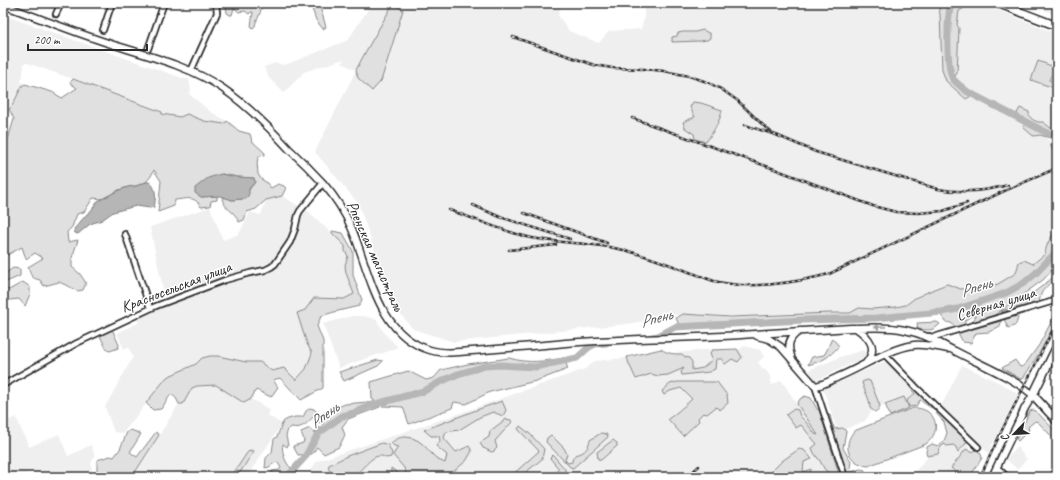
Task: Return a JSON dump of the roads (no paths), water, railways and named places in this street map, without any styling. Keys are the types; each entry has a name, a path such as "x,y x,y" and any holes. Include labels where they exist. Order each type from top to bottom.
{"main road":[{"path":"997,3 1057,26"},
{"name":"Рпенская магистраль","path":"3,5 72,31 191,71 220,87 242,103 272,131 332,194 346,216 352,229 374,291 384,312 390,322 400,333 420,347 440,352 465,351 572,342 751,335 802,330 885,327 902,329 927,336 953,351 1017,383 1033,395"},
{"name":"Рпенская магистраль","path":"856,328 869,339 872,348 870,358 861,366"},
{"path":"792,358 789,347 790,342 795,334 802,330"},
{"name":"Рпенская магистраль","path":"751,335 769,339 781,346 815,386 842,376 895,350 915,345 933,346 953,351"},
{"path":"992,477 1057,346"},
{"path":"1033,395 1057,420"}],"street":[{"path":"56,14 61,3"},
{"path":"102,30 112,3"},
{"path":"148,49 164,3"},
{"path":"191,71 217,13 216,3"},
{"name":"Красносельская улица","path":"3,385 77,344 150,308 225,280 265,270 271,267 275,264 290,242 300,211 323,183"},
{"path":"125,234 150,308"},
{"name":"Северная улица","path":"927,336 934,337 1057,300"},
{"name":"Северная улица","path":"939,342 942,334"},
{"path":"884,355 978,447"},
{"path":"815,386 845,477"},
{"path":"996,468 1007,477"}],"waterway":[{"name":"Рпень","path":"951,3 948,53 953,79 968,92 1057,138"},
{"name":"Рпень","path":"652,337 658,336 675,327 804,320 876,318 942,312 958,309 1006,293 1024,283 1057,251"},
{"name":"Рпень","path":"287,477 305,457 318,434 342,416 354,413 369,406 424,391 458,374 485,366 500,365 535,367 577,358 589,347 595,344 606,343"}],"railway":[{"path":"513,37 594,65 612,68 664,71 689,76 707,82 721,89 738,101 771,132"},
{"path":"632,118 873,206 896,212 918,213 943,211 967,203"},
{"path":"745,125 776,135 816,152 938,189 973,191 1008,185"},
{"path":"449,210 501,229 532,238 598,245 628,251 714,281 727,284 756,285 787,283 829,274 1002,192 1057,168"},
{"path":"473,205 500,217 570,239"},
{"path":"524,213 607,243"},
{"path":"509,250 556,245"},
{"path":"980,477 1003,428 1057,322"},
{"path":"687,477 699,466"}]}
